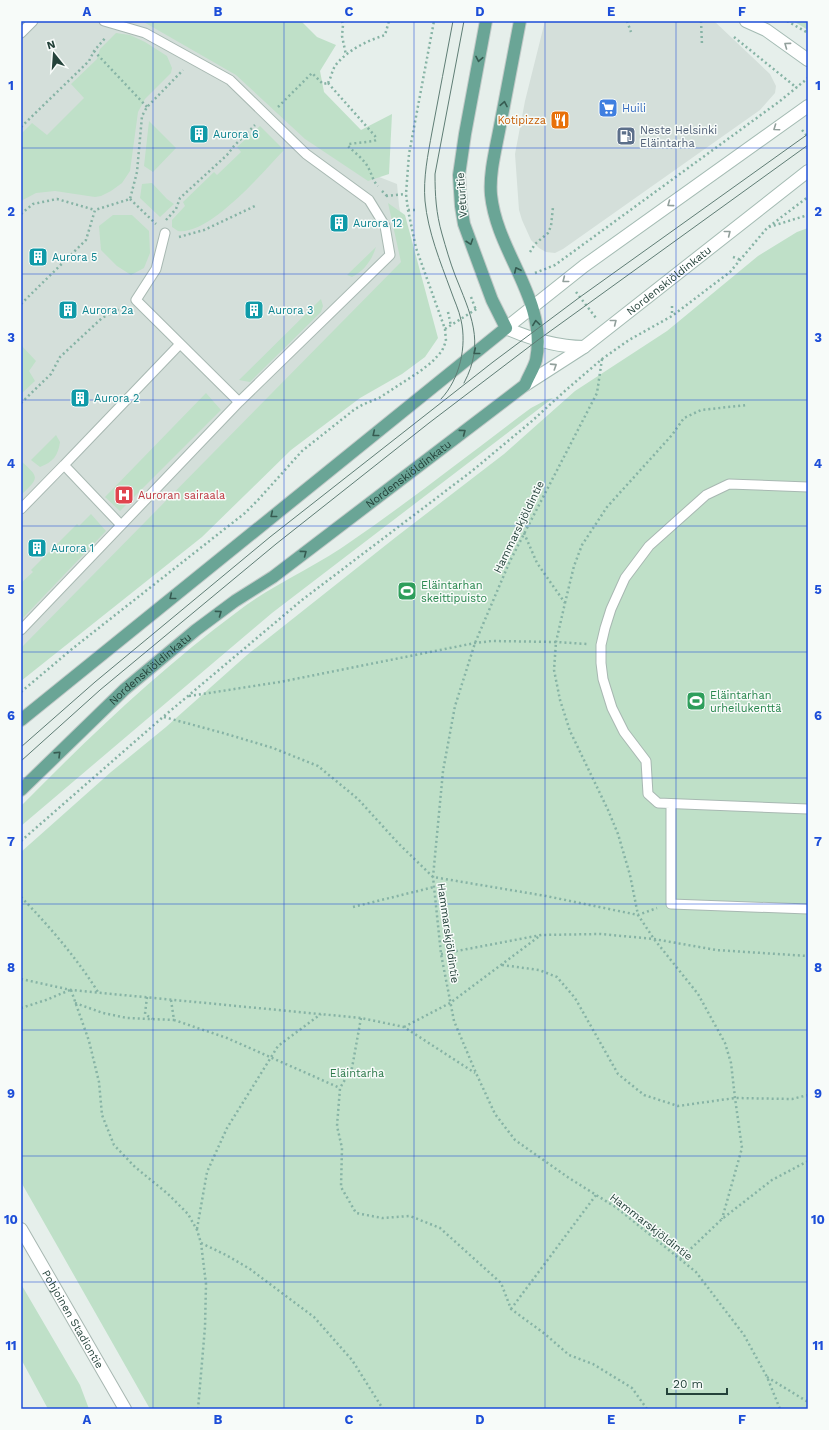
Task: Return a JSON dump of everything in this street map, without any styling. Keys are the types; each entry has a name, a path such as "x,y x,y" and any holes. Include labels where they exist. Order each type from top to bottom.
{"main road":[{"name":"Veturitie","path":"486,21 464,134 459,175 461,206 464,224 492,300 506,328"},
{"path":"520,21 497,142 492,174 491,193 501,232 533,306 538,340 535,361 525,385"},
{"path":"746,21 766,30 808,60"},
{"path":"21,720 566,279 808,106"},
{"name":"Nordenskiöldinkatu","path":"21,790 125,689 196,630 235,601 273,577 525,385 584,347 808,171"},
{"path":"506,328 526,337 538,340 567,347 584,347"},
{"name":"Pohjoinen Stadiontie","path":"21,1229 125,1409"}],"lane":[{"path":"21,33 33,21"},
{"path":"21,630 240,402 390,255 385,226 369,200 306,154 230,80 145,33 104,21"},
{"path":"162,230 156,269 136,300 240,402"},
{"path":"21,509 180,344"},
{"path":"64,465 121,525"},
{"path":"808,487 729,484 706,495 649,546 625,578 611,609 601,645 603,679 612,708 624,732 646,761 648,794 658,803 808,809"},
{"path":"671,804 671,904 808,909"}],"path":[{"path":"342,21 342,36 346,55"},
{"path":"328,83 334,67 346,55 365,42 385,35 389,21"},
{"path":"21,692 72,649 245,513 302,451 355,409 378,398 419,372 432,362 442,351 446,341 445,329 416,248 406,194 409,154 434,21"},
{"path":"627,21 631,32"},
{"path":"701,21 702,45"},
{"path":"787,21 808,33"},
{"path":"21,127 89,61 94,51 116,24"},
{"path":"734,37 797,88"},
{"path":"94,51 147,107"},
{"path":"130,199 137,172 142,116 147,107 192,60"},
{"path":"162,230 176,209 180,198 312,73 323,84 328,83"},
{"path":"617,348 555,264 797,88 808,78"},
{"path":"328,83 375,136 376,140 374,141 353,142 348,146 369,168 375,184 387,196"},
{"path":"369,200 406,194"},
{"path":"21,841 163,717 302,600 472,471 532,421 602,359 617,348 672,316 730,272 767,228 808,197"},
{"path":"21,214 33,204 57,199 95,210 130,199"},
{"path":"130,199 162,230 180,237 204,230 255,206"},
{"path":"530,252 535,244 548,233 551,226 553,207"},
{"path":"21,304 86,240 95,210"},
{"path":"408,210 415,210"},
{"path":"767,228 808,215"},
{"path":"733,257 741,260"},
{"path":"471,298 476,310"},
{"path":"21,403 51,374 60,357 102,318 136,300"},
{"path":"672,306 672,316"},
{"path":"448,312 451,326"},
{"name":"Hammarskjöldintie","path":"602,359 597,392 510,561 475,643 454,714 443,771 433,877 441,954 454,1021 495,1114 515,1140 569,1178 617,1208 696,1272 744,1335 767,1377 780,1409"},
{"path":"722,1219 742,1148 731,1063 725,1043 698,994 654,939 638,915 630,875 618,834 570,731 560,700 554,670 556,642 574,566 582,545 607,507 672,435 684,418 701,410 747,405"},
{"path":"524,533 537,563 566,603"},
{"path":"187,697 280,682 475,643 492,641 556,642 601,645"},
{"path":"163,717 273,748 318,766 358,799 398,843 433,877 546,896 638,915 671,904"},
{"path":"353,907 434,887"},
{"path":"21,897 45,922 84,971 98,993"},
{"path":"441,954 541,935 601,934 654,939 716,950 808,956"},
{"path":"404,1027 450,1003 541,935"},
{"path":"502,965 539,970 558,977 575,998 618,1074 644,1095 678,1106 735,1098 792,1099 808,1095"},
{"path":"21,978 71,990 361,1018 404,1027 476,1073"},
{"path":"71,990 89,1042 99,1082 102,1115 114,1145 134,1167 168,1194 188,1214 197,1230 201,1243 205,1291 198,1409"},
{"path":"21,1008 71,990"},
{"path":"147,997 145,1014 153,1020"},
{"path":"171,1000 174,1020"},
{"path":"75,1003 103,1013 127,1018 174,1020 227,1038 340,1088"},
{"path":"197,1230 207,1172 227,1128 278,1046 322,1014"},
{"path":"361,1018 352,1068 340,1088 337,1126 342,1148 341,1187 356,1213 382,1218 410,1216 440,1228 501,1283 511,1309 545,1334 569,1355 593,1364 632,1388 648,1409"},
{"path":"680,1259 722,1219 772,1180 808,1162"},
{"path":"511,1309 596,1195"},
{"path":"201,1243 250,1269 314,1317 352,1360 383,1409"},
{"path":"767,1377 808,1402"}],"shaded area":[{"name":"Auroran sairaala","path":"21,21 301,21 270,101 364,171 397,184 399,206 408,252 434,334 21,656"},
{"path":"545,21 714,21 770,74 776,86 775,93 760,110 563,249 555,253 546,252 539,248 531,240 522,220 519,210 515,154 525,101"}],"green space":[{"path":"142,21 301,21 317,37 336,45 320,71 324,92 361,130 392,114 389,174 368,181 305,139 236,75"},
{"path":"793,21 808,21 808,30"},
{"path":"116,33 130,35 145,42 167,56 172,68 171,73 145,99 138,112 130,171 122,183 101,196 95,197 55,191 36,193 21,201 21,134 32,123 47,135 84,98 71,84 97,59 100,49"},
{"path":"149,121 176,148 153,172 144,166"},
{"path":"260,126 284,150 250,186 220,213 191,230 178,231 172,227 172,220 185,206 183,202 214,172 217,175 241,152 237,147"},
{"path":"152,183 167,199 174,204 160,217 140,198 142,184"},
{"path":"388,203 405,215 438,338 425,357 402,374 360,398 291,450 202,537 21,681 21,648 401,262"},
{"path":"113,215 132,215 149,231 150,253 144,268 131,275 117,266 101,250 99,226"},
{"name":"Eläintarha","path":"808,228 808,1409 150,1409 21,1182 21,852 247,655 504,454 575,391 667,331 758,256 797,232"},
{"path":"376,247 370,261 364,268 352,277 347,275"},
{"path":"321,299 323,306 321,312 250,382 239,380"},
{"path":"21,345 36,361 29,371 35,381 21,394"},
{"path":"206,393 221,410 120,511 105,497"},
{"path":"553,398 272,613 21,826 21,806 125,705 208,634 265,593 339,550 443,475 531,408"},
{"path":"56,435 60,442 56,455 52,461 40,467 31,460"},
{"path":"21,461 32,471 35,478 31,485 21,495"},
{"path":"91,514 106,531 21,620 21,583 33,572 31,570 77,524 79,526"},
{"path":"21,1284 80,1385 89,1409 48,1409 21,1359"}],"tram line":[{"path":"441,399 448,391 457,372 462,351 463,330 459,313 439,258 429,224 425,201 425,184 426,166 453,21"},
{"path":"464,21 435,174 438,219 450,260 470,315 475,341 471,368 464,383"},
{"path":"21,747 95,682 270,537 493,362 580,297 808,134"},
{"path":"21,761 100,690 276,544 429,423 538,340 808,145"}],"place":[{"name":"Huili","path":"608,108"},
{"name":"Kotipizza","path":"560,120"},
{"name":"Aurora 6","path":"199,134"},
{"name":"Neste Helsinki Eläintarha","path":"626,136"},
{"name":"Aurora 12","path":"339,223"},
{"name":"Aurora 5","path":"38,257"},
{"name":"Aurora 2a","path":"68,310"},
{"name":"Aurora 3","path":"254,310"},
{"name":"Aurora 2","path":"80,398"},
{"name":"Auroran sairaala","path":"124,495"},
{"name":"Aurora 1","path":"37,548"},
{"name":"Eläintarhan skeittipuisto","path":"407,591"},
{"name":"Eläintarhan urheilukenttä","path":"696,701"}]}
